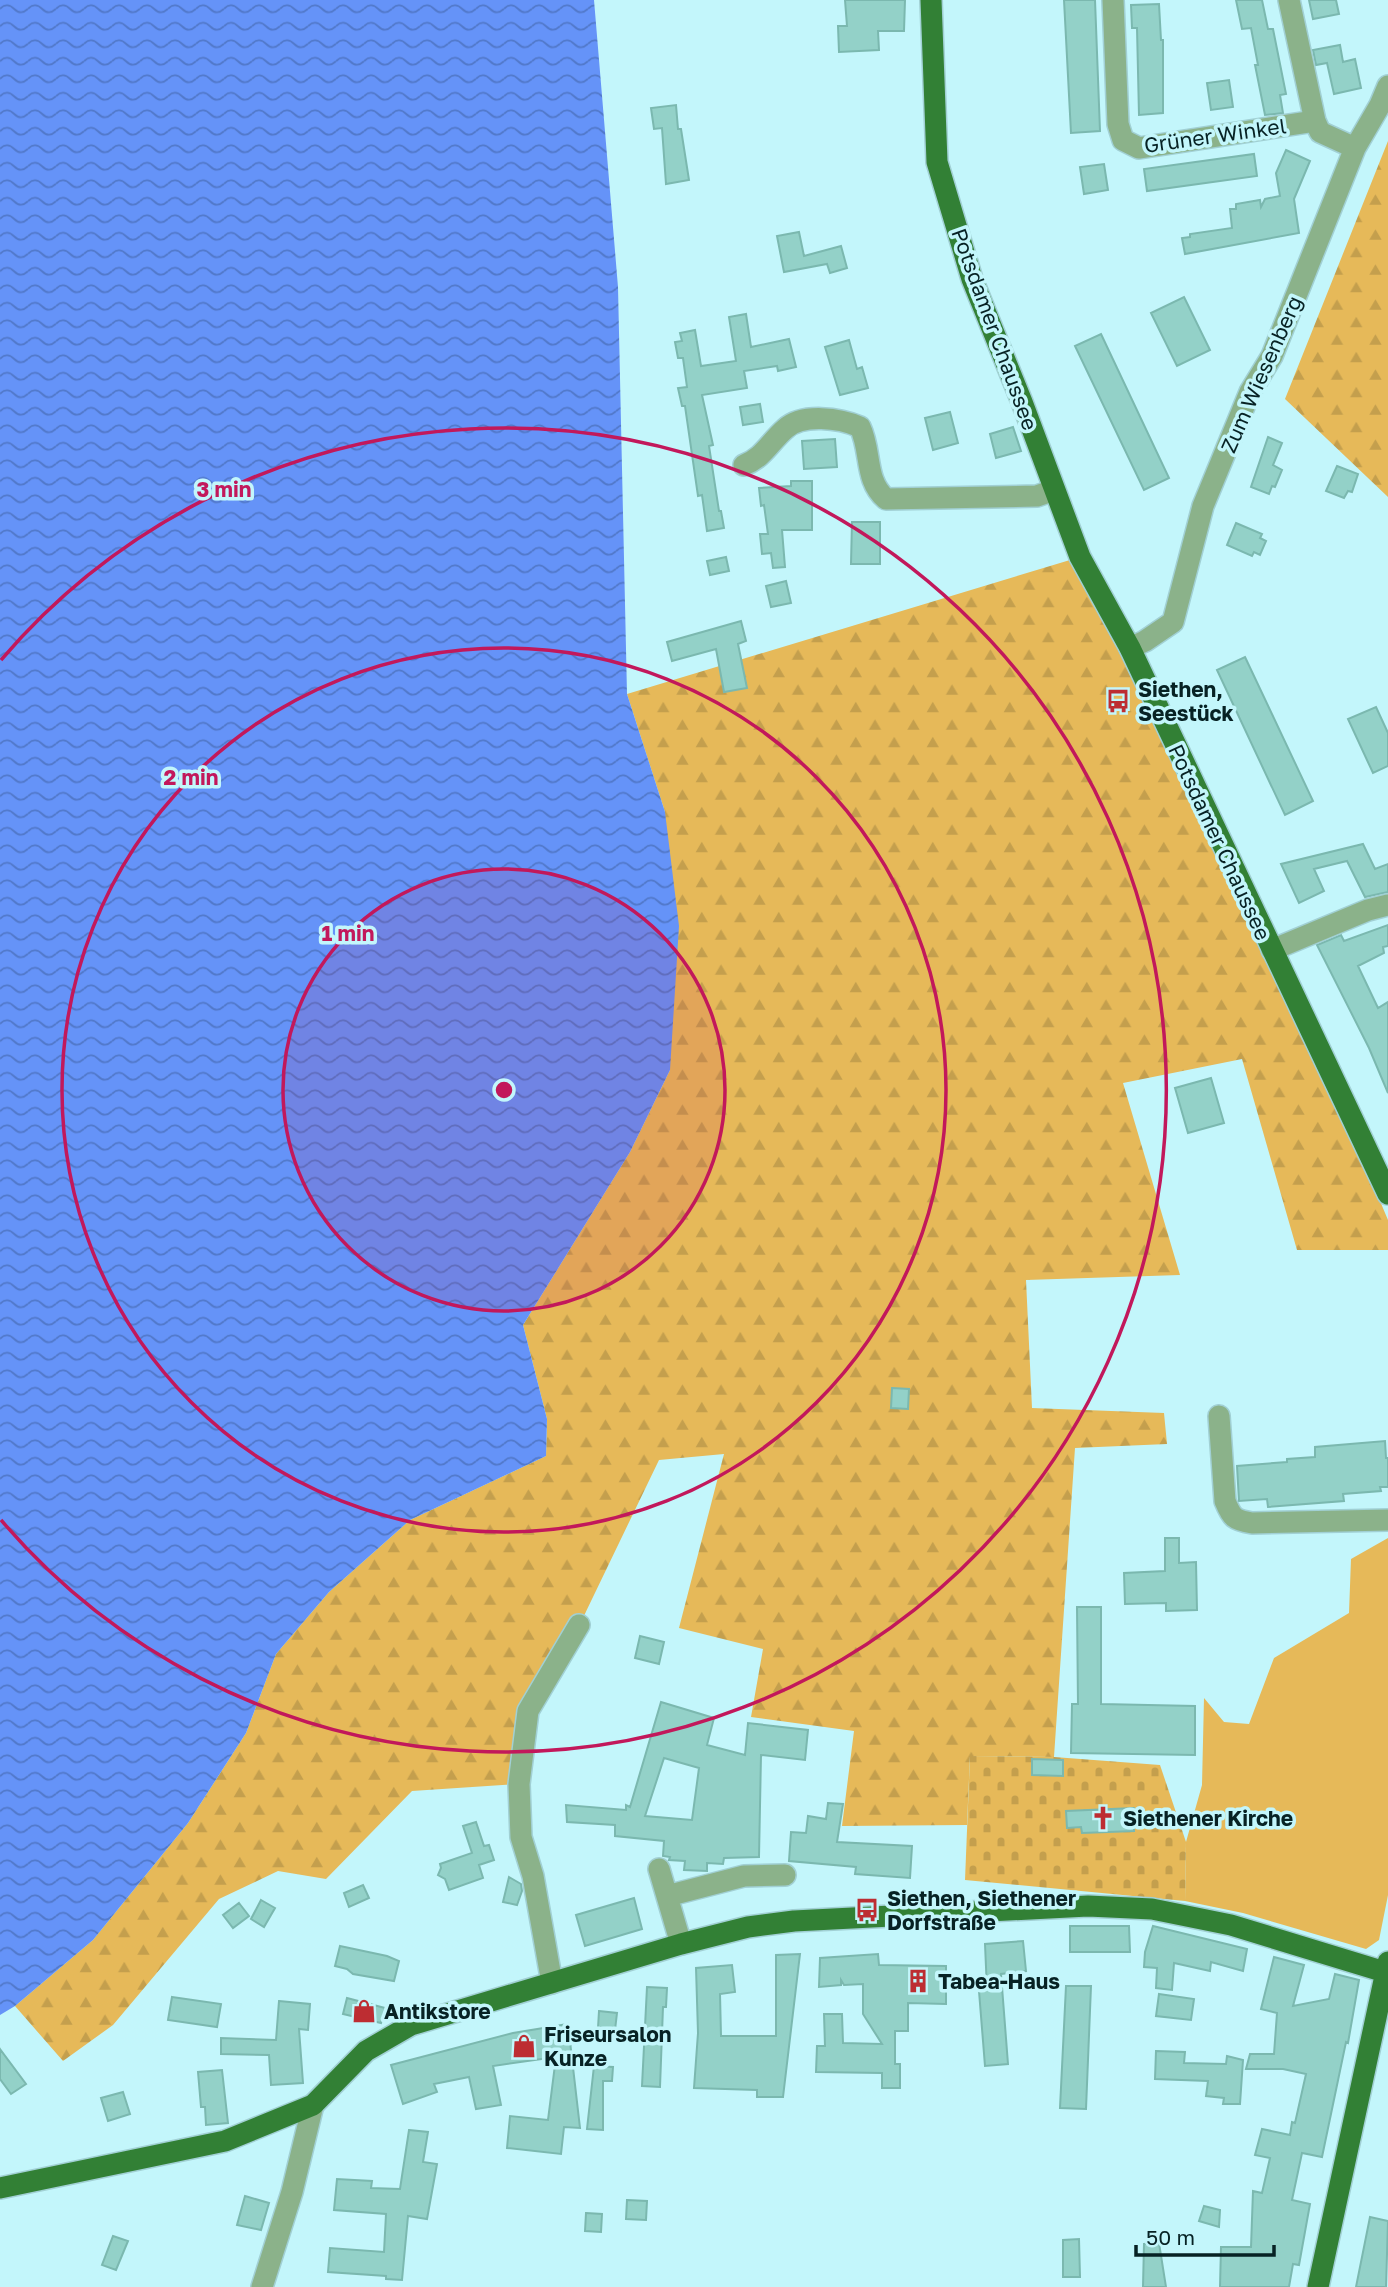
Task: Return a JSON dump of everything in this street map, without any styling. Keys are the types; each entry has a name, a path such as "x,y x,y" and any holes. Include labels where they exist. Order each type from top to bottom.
{"main road":[{"name":"Potsdamer Chaussee","path":"931,0 937,162 972,279 1080,557 1130,648 1388,1194"},
{"path":"0,2188 225,2141 313,2105 366,2051 411,2025 681,1944 748,1927 794,1921 1088,1906 1152,1909 1231,1925 1387,1969 1318,2287"}],"street":[{"name":"Grüner Winkel","path":"1112,0 1118,124 1123,140 1139,148 1315,121 1320,132 1355,148"},
{"path":"1289,0 1315,121"},
{"name":"Zum Wiesenberg","path":"1130,648 1145,642 1172,622 1203,506 1250,393 1272,356 1355,148 1388,86"},
{"path":"744,465 766,451 788,426 804,420 827,420 849,422 860,427 876,489 886,499 1037,496 1054,490"},
{"path":"1272,950 1368,910 1388,905"},
{"path":"1219,1416 1225,1501 1230,1514 1237,1520 1252,1523 1388,1520"},
{"path":"552,1983 533,1876 521,1837 519,1784 528,1711 579,1625"},
{"path":"659,1869 681,1944"},
{"path":"667,1896 744,1876 785,1875"},
{"path":"262,2287 292,2192 313,2105"}],"green space":[{"path":"1388,141 1388,497 1285,399"},
{"path":"1080,557 1297,1004 1388,1220 1388,1250 1297,1250 1242,1059 1123,1083 1180,1275 1026,1280 1032,1408 1164,1413 1167,1444 1075,1448 1054,1757 970,1756 967,1825 842,1826 854,1731 751,1717 763,1649 679,1628 724,1454 659,1460 580,1624 528,1711 519,1784 412,1791 326,1879 278,1871 219,1899 113,2025 63,2061 15,2006 93,1940 188,1823 246,1733 276,1654 329,1592 410,1520 546,1456 547,1419 523,1325 630,1152 670,1070 665,812 627,694"},
{"path":"1388,1538 1388,1895 1379,1940 1366,1949 1243,1913 1185,1901 1186,1842 1202,1785 1204,1698 1224,1722 1249,1724 1274,1658 1349,1613 1351,1559"},
{"path":"970,1756 1054,1757 1160,1765 1186,1842 1185,1901 965,1880"}],"water":[{"path":"0,0 594,0 618,287 627,694 665,812 679,926 670,1070 630,1152 523,1325 547,1419 546,1456 410,1520 329,1592 276,1654 246,1733 188,1823 93,1940 15,2006 0,2015"}],"building":[{"path":"845,0 905,0 904,31 878,31 879,50 839,52 838,26 847,26"},
{"path":"1064,0 1095,0 1100,131 1071,133"},
{"path":"1236,0 1262,0 1268,29 1273,29 1286,94 1280,95 1283,113 1265,115 1251,28 1242,29"},
{"path":"1309,0 1336,0 1339,14 1313,19"},
{"path":"1159,4 1163,40 1163,113 1139,115 1137,28 1132,28 1131,5"},
{"path":"1340,45 1343,62 1355,59 1361,88 1334,94 1327,63 1316,65 1313,50"},
{"path":"1229,80 1233,107 1211,110 1207,83"},
{"path":"676,105 678,129 681,129 689,180 666,184 662,128 654,129 651,108"},
{"path":"1286,150 1310,161 1294,199 1299,233 1185,254 1182,238 1190,237 1190,234 1232,228 1230,209 1236,209 1236,204 1260,200 1261,207 1265,199 1280,196 1276,173"},
{"path":"1254,154 1257,176 1147,191 1144,169"},
{"path":"1104,164 1108,190 1084,194 1080,167"},
{"path":"799,232 804,256 841,246 847,268 830,273 827,264 784,272 777,236"},
{"path":"1184,297 1210,350 1177,366 1151,313"},
{"path":"746,314 751,347 789,339 796,367 778,371 777,366 744,371 747,388 702,395 713,445 709,446 724,528 707,531 702,495 698,496 685,406 682,406 678,388 687,387 683,358 678,358 675,342 682,341 680,333 695,330 701,366 736,361 729,317"},
{"path":"1101,334 1169,478 1144,490 1075,346"},
{"path":"849,340 857,369 862,367 868,388 840,395 825,347"},
{"path":"760,404 763,422 743,425 740,407"},
{"path":"950,412 958,443 933,450 925,418"},
{"path":"1013,427 1021,451 996,458 990,434"},
{"path":"1268,437 1282,443 1273,465 1282,470 1269,494 1251,487"},
{"path":"835,439 837,467 804,469 802,441"},
{"path":"1337,466 1358,474 1352,492 1348,491 1344,498 1326,491"},
{"path":"791,481 812,481 812,530 782,530 785,567 773,568 771,553 762,554 760,534 768,534 759,488 791,486"},
{"path":"852,522 880,522 880,564 851,564"},
{"path":"1236,523 1262,534 1260,538 1266,541 1260,555 1254,552 1252,556 1227,545"},
{"path":"726,557 729,571 710,575 707,561"},
{"path":"786,581 791,603 771,607 766,586"},
{"path":"741,621 746,641 738,644 747,688 724,692 716,649 672,661 667,642"},
{"path":"1245,657 1313,801 1285,815 1217,670"},
{"path":"1376,707 1388,733 1388,766 1373,773 1348,719"},
{"path":"1363,844 1375,869 1388,864 1388,892 1365,897 1347,861 1314,869 1324,891 1299,903 1281,864"},
{"path":"1388,925 1388,946 1383,947 1384,953 1358,966 1378,1008 1388,1002 1388,1093 1369,1048 1317,945 1341,935 1344,941"},
{"path":"1211,1078 1224,1123 1188,1133 1175,1088"},
{"path":"892,1388 909,1389 908,1409 891,1408"},
{"path":"1385,1441 1388,1487 1380,1487 1381,1491 1343,1494 1344,1501 1268,1507 1267,1499 1239,1501 1237,1466 1315,1457 1315,1447"},
{"path":"1165,1538 1179,1538 1179,1563 1196,1562 1197,1610 1166,1611 1166,1603 1125,1604 1124,1573 1165,1571"},
{"path":"1077,1607 1101,1607 1101,1704 1195,1706 1195,1755 1071,1753 1072,1704 1078,1704"},
{"path":"640,1636 664,1642 659,1664 635,1658"},
{"path":"661,1702 714,1718 707,1745 745,1755 748,1723 808,1730 805,1760 761,1755 759,1857 724,1858 723,1864 707,1863 707,1871 684,1870 685,1861 669,1860 670,1857 663,1856 664,1841 615,1836 615,1825 567,1822 566,1805 626,1810 626,1805 630,1807","holes":["664,1758 699,1768 692,1820 645,1816"]},
{"path":"1032,1759 1063,1760 1063,1776 1032,1775"},
{"path":"828,1803 843,1804 837,1842 912,1846 910,1878 855,1874 856,1867 789,1861 791,1832 806,1833 808,1816 826,1819"},
{"name":"Siethener Kirche","path":"1134,1808 1140,1816 1134,1831 1082,1833 1081,1827 1067,1828 1066,1811"},
{"path":"476,1822 484,1846 489,1845 494,1860 479,1865 483,1878 449,1890 445,1879 438,1875 440,1864 472,1853 463,1826"},
{"path":"509,1877 521,1884 522,1891 517,1905 503,1902"},
{"path":"363,1885 369,1898 349,1907 344,1893"},
{"path":"634,1898 642,1929 585,1946 576,1915"},
{"path":"261,1900 275,1908 264,1927 251,1919"},
{"path":"239,1903 249,1916 233,1928 223,1915"},
{"path":"1070,1926 1129,1926 1130,1952 1070,1952"},
{"path":"1153,1926 1247,1949 1243,1971 1211,1962 1210,1971 1174,1963 1172,1990 1156,1988 1157,1968 1144,1967 1145,1952"},
{"path":"1023,1941 1026,1971 1001,1974 1008,2064 985,2066 979,1991 987,1990 985,1944"},
{"path":"340,1946 399,1961 394,1981 353,1974 347,1969 335,1966"},
{"path":"800,1954 783,2097 757,2097 757,2090 694,2088 698,2033 696,1968 732,1965 735,1992 720,1994 721,2036 776,2036 776,1955"},
{"path":"878,1954 879,1965 946,1966 946,2004 908,2003 908,2031 895,2031 895,2064 900,2064 900,2088 882,2088 882,2073 816,2072 817,2046 825,2046 824,2014 842,2014 843,2043 882,2044 863,2014 863,1984 844,1985 841,1980 841,1985 819,1987 820,1958"},
{"path":"1274,1957 1304,1965 1293,2006 1329,1999 1335,1974 1359,1980 1348,2043 1346,2042 1322,2157 1302,2153 1292,2200 1310,2204 1299,2265 1293,2264 1289,2287 1220,2287 1221,2247 1251,2247 1253,2191 1262,2193 1270,2158 1255,2155 1262,2129 1290,2135 1306,2074 1283,2069 1246,2069 1250,2054 1274,2054 1277,2013 1261,2009"},
{"path":"1066,1986 1091,1986 1086,2109 1060,2108"},
{"path":"647,1987 667,1988 666,2007 663,2007 660,2087 642,2086"},
{"path":"1159,1994 1194,1999 1191,2020 1156,2016"},
{"path":"172,1997 221,2004 217,2027 168,2020"},
{"name":"Antikstore","path":"347,1998 385,2008 381,2023 343,2014"},
{"path":"279,2001 310,2004 308,2030 299,2029 303,2083 271,2085 269,2055 221,2054 221,2038 276,2040"},
{"path":"599,2011 617,2013 615,2030 598,2028"},
{"path":"568,2024 580,2128 564,2127 561,2154 507,2148 510,2116 548,2120 556,2057 493,2066 501,2105 476,2109 469,2077 434,2084 437,2092 403,2104 391,2065 513,2033"},
{"path":"0,2049 26,2084 11,2094 0,2079"},
{"path":"1156,2051 1185,2052 1184,2063 1226,2064 1227,2056 1243,2060 1240,2104 1223,2104 1224,2098 1206,2096 1208,2081 1155,2079"},
{"path":"594,2066 613,2067 612,2081 603,2081 603,2130 587,2129"},
{"path":"222,2070 228,2123 206,2125 205,2107 201,2107 198,2072"},
{"path":"123,2092 130,2114 108,2121 101,2098"},
{"path":"409,2130 428,2132 423,2162 437,2164 427,2219 408,2216 402,2280 386,2279 386,2276 328,2272 330,2248 384,2252 386,2214 334,2210 337,2179 372,2181 371,2188 400,2189"},
{"path":"245,2196 269,2203 261,2230 237,2225"},
{"path":"627,2200 647,2201 646,2220 626,2219"},
{"path":"1204,2206 1220,2210 1219,2227 1199,2221"},
{"path":"586,2213 602,2214 601,2232 585,2231"},
{"path":"1370,2217 1388,2221 1386,2287 1356,2287"},
{"path":"113,2236 128,2241 116,2270 102,2265"},
{"path":"1079,2239 1080,2277 1063,2277 1063,2240"},
{"path":"1159,2243 1166,2287 1143,2287 1144,2244"}],"place":[{"name":"Siethen, Seestück","path":"1118,701"},
{"name":"Siethener Kirche","path":"1103,1818"},
{"name":"Siethen, Siethener Dorfstraße","path":"867,1910"},
{"name":"Tabea-Haus","path":"918,1981"},
{"name":"Antikstore","path":"364,2011"},
{"name":"Friseursalon Kunze","path":"524,2046"}]}
